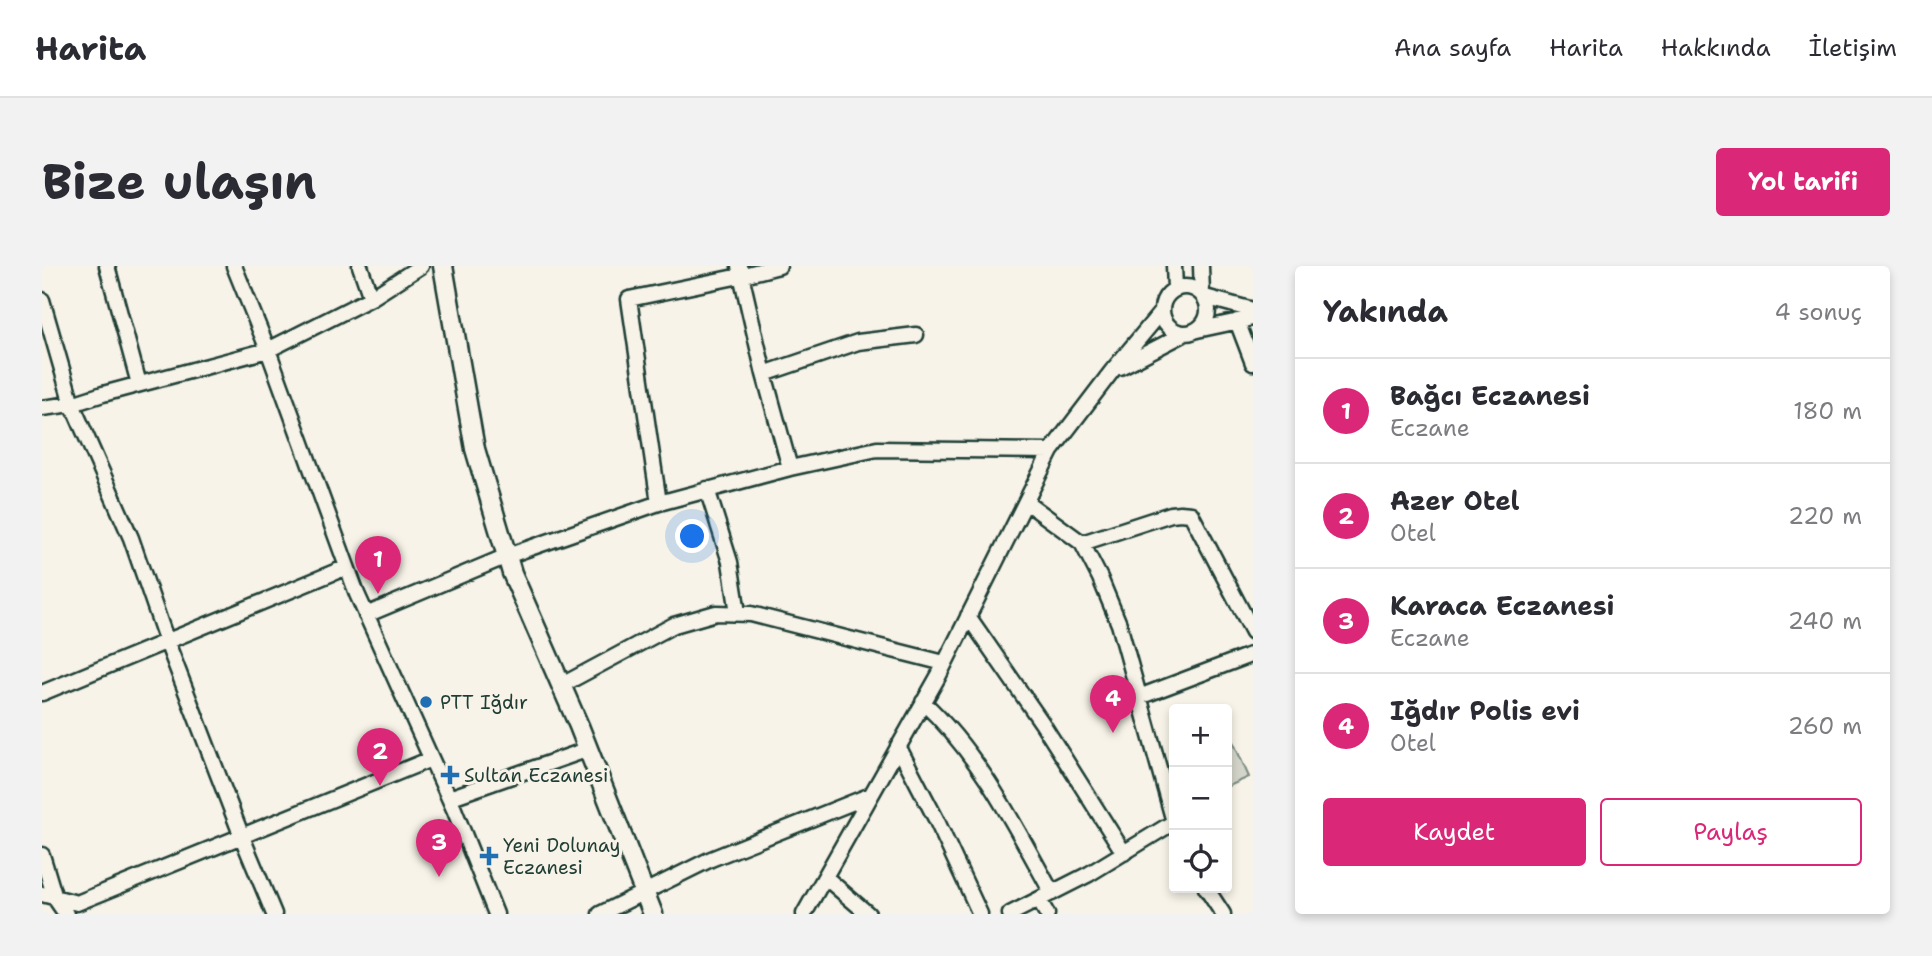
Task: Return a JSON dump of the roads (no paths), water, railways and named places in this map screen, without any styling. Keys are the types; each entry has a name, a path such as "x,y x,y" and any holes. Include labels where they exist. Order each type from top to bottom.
{"main road":[{"path":"443,266 475,449 512,573 589,749 653,914"}],"street":[{"path":"107,266 139,384"},
{"path":"234,266 366,615 449,798 496,914"},
{"path":"360,266 371,298"},
{"path":"42,408 72,404 268,350 371,298 421,266"},
{"path":"659,503 629,299 739,271 779,266"},
{"path":"1174,266 1175,288"},
{"path":"1112,371 1198,328 1207,318 1201,266"},
{"path":"739,271 790,468"},
{"path":"804,914 944,663 1051,451 1162,310 1166,297 1175,288 1190,287 1203,296 1253,310"},
{"path":"42,300 72,404 131,538 167,642 274,914"},
{"path":"1162,310 1167,324 1188,332 1253,318"},
{"path":"1237,321 1253,363"},
{"path":"764,374 858,342 916,335"},
{"path":"366,615 507,556 659,503 790,468 877,449 1051,451"},
{"path":"706,489 730,562 738,613"},
{"path":"1026,502 1082,543 1100,578 1119,624 1169,804"},
{"path":"1082,543 1171,514 1191,514 1253,632"},
{"path":"42,693 347,567"},
{"path":"562,685 674,625 716,612 751,614 944,663"},
{"path":"968,616 1042,723 1124,853"},
{"path":"1139,697 1253,653"},
{"path":"923,702 943,721 969,753 997,794 1046,896 1047,914"},
{"path":"898,746 936,819 980,914"},
{"path":"449,798 589,749"},
{"path":"48,896 77,903 431,759"},
{"path":"600,914 711,859 871,795"},
{"path":"1010,914 1089,874 1169,825"},
{"path":"42,855 48,896 66,914"},
{"path":"825,877 868,914"},
{"path":"1209,893 1223,914"}],"place":[{"name":"Bağcı Eczanesi","path":"378,594"},
{"name":"PTT Iğdır","path":"426,702"},
{"name":"Iğdır Polis evi","path":"1113,733"},
{"name":"Sultan Eczanesi","path":"450,775"},
{"name":"Azer Otel","path":"380,786"},
{"name":"Yeni Dolunay Eczanesi","path":"489,856"},
{"name":"Karaca Eczanesi","path":"439,877"}]}
